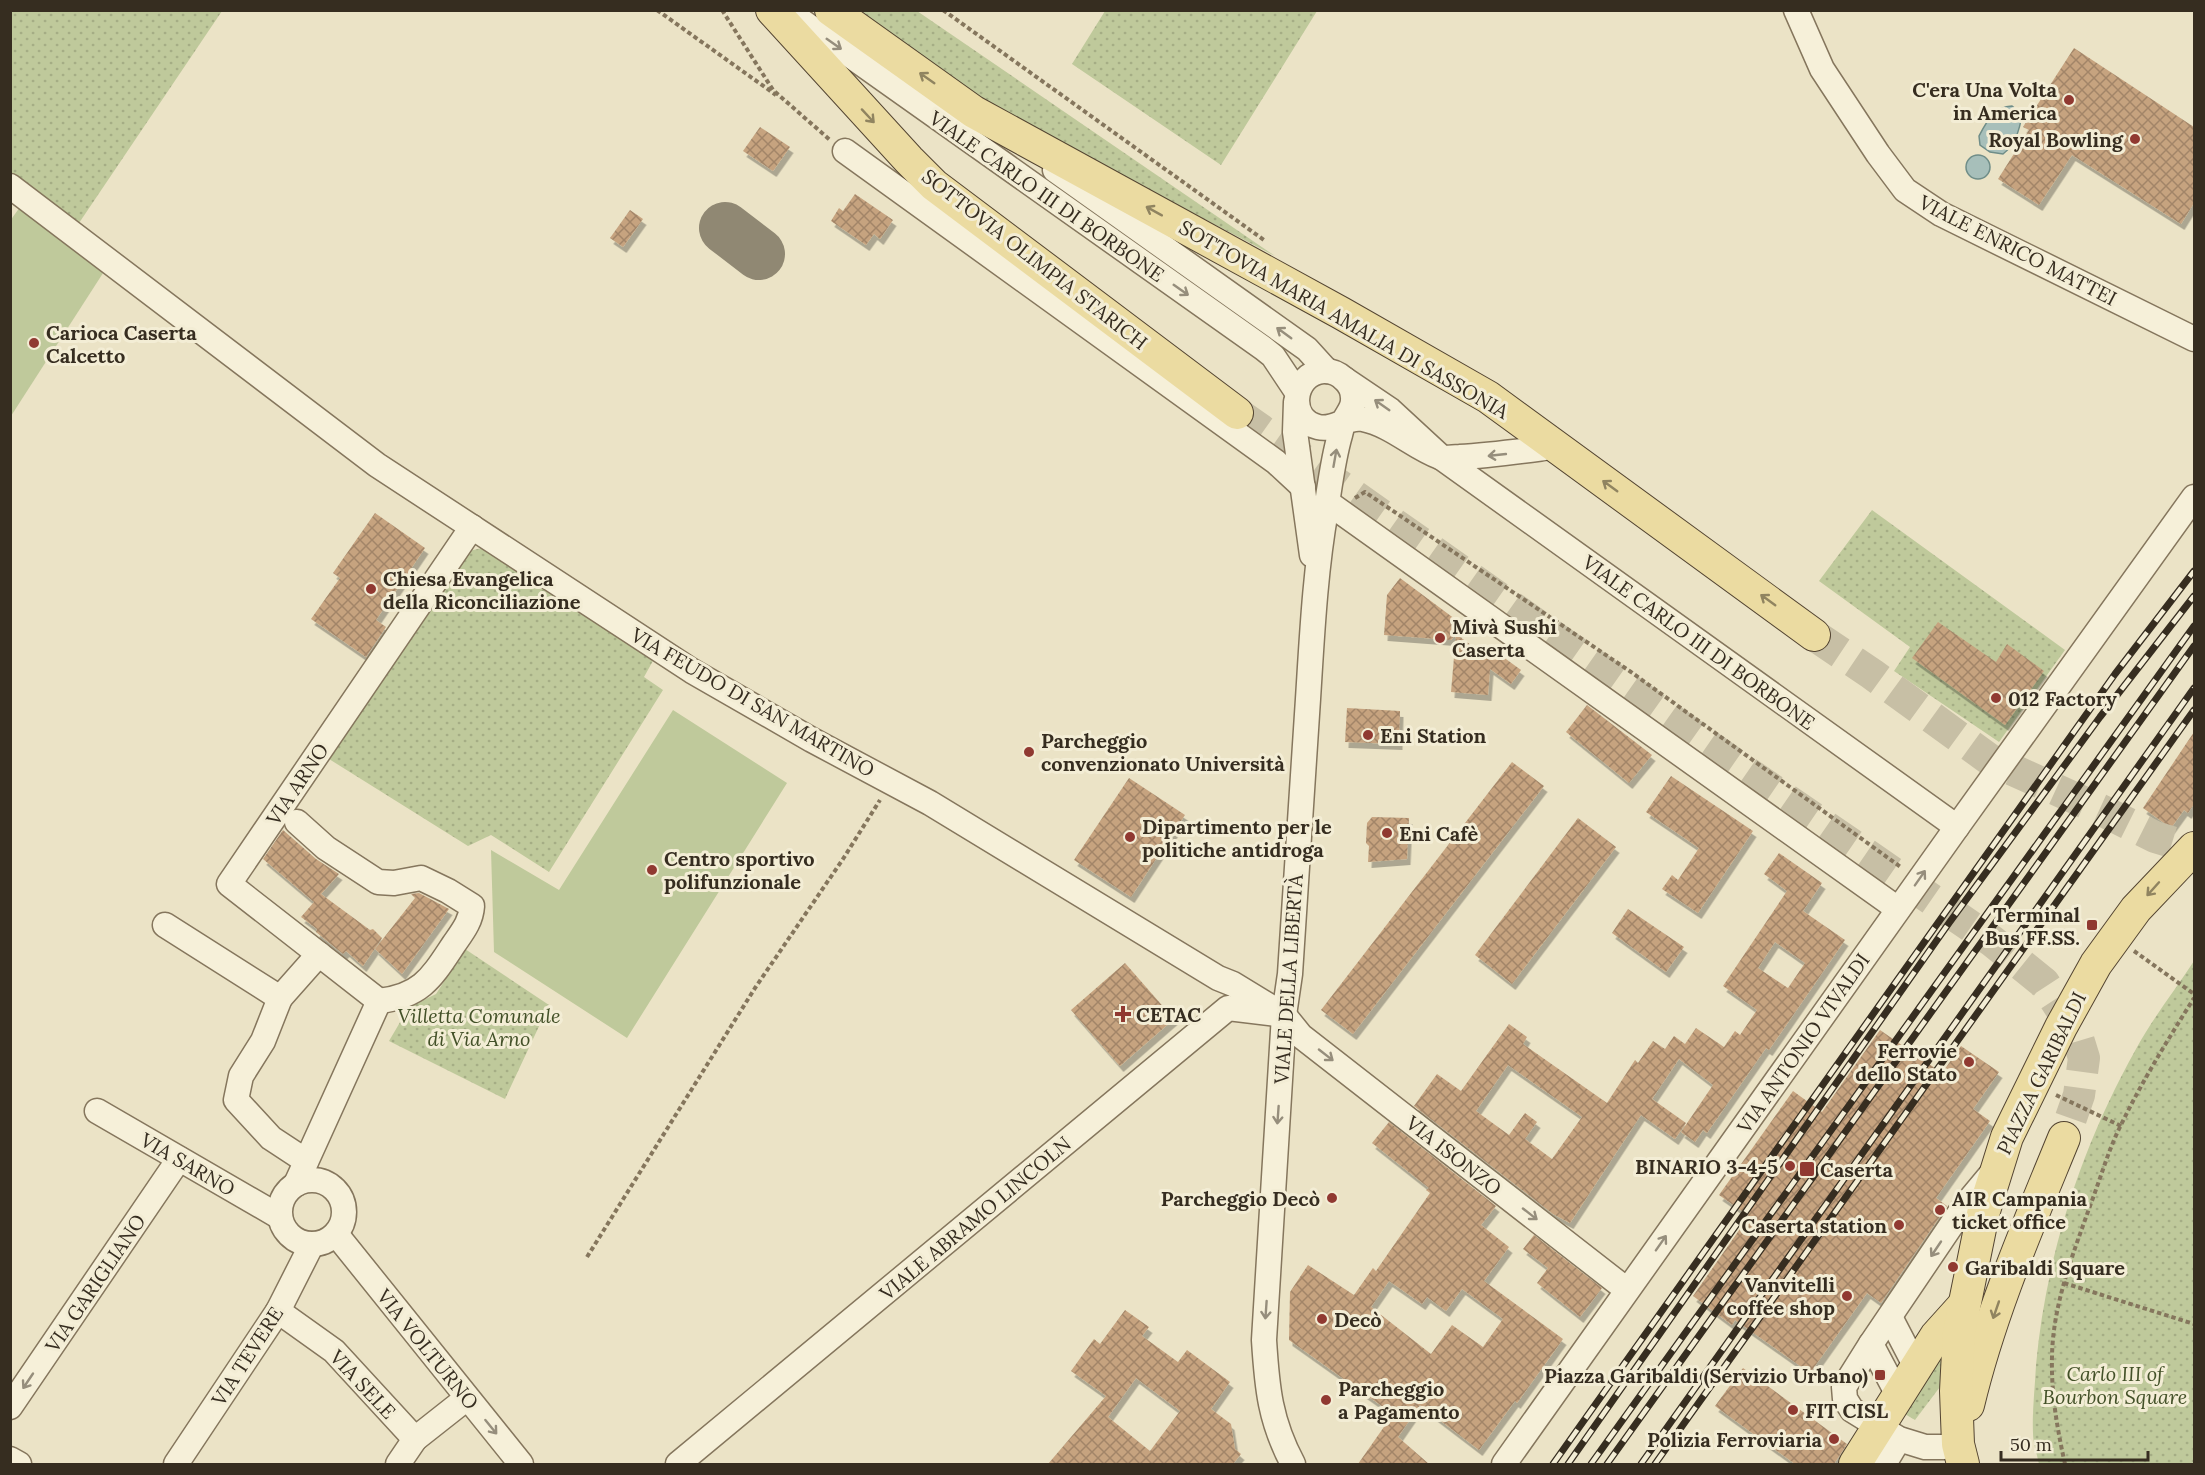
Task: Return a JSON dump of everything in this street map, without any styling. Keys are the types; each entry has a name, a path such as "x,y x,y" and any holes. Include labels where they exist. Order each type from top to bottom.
{"main road":[{"name":"SOTTOVIA OLIMPIA STARICH","path":"772,10 934,185 1238,413"},
{"name":"VIALE CARLO III DI BORBONE","path":"831,10 974,112"},
{"name":"SOTTOVIA MARIA AMALIA DI SASSONIA","path":"974,112 1341,313 1488,397 1814,635"},
{"name":"PIAZZA GARIBALDI","path":"1961,1454 1956,1368 1963,1306 1983,1214 2007,1137 2087,978 2114,937 2155,888 2194,848"},
{"path":"1961,1454 1978,1367 1995,1313 2064,1138"},
{"path":"1888,1421 1942,1328 1963,1306"}],"street":[{"name":"VIALE CARLO III DI BORBONE","path":"786,10 1263,348 1273,356 1297,396 1297,408 1302,417 1318,427 1336,425 1349,414 1353,399 1349,384 1307,349 974,112"},
{"name":"VIALE ENRICO MATTEI","path":"1796,10 1822,69 1878,154 1905,190 1941,214 2194,340"},
{"path":"845,151 1276,462 1303,487"},
{"name":"VIA FEUDO DI SAN MARTINO","path":"10,186 377,465 692,671 812,740 930,803 1218,978 1233,984 1284,1015"},
{"path":"1316,578 1295,432 1297,396 1300,385 1312,374 1336,375"},
{"name":"VIALE CARLO III DI BORBONE","path":"1336,375 1390,410 1442,458 1957,827"},
{"name":"VIALE CARLO III DI BORBONE","path":"1344,420 1359,418 1372,421 1442,458"},
{"name":"VIALE DELLA LIBERTÀ","path":"1293,1464 1282,1444 1273,1419 1264,1340 1284,1015 1290,974 1316,578 1332,504 1337,445 1344,420"},
{"path":"1442,458 1544,448 1549,442"},
{"name":"VIA ANTONIO VIVALDI","path":"1504,1464 2194,497"},
{"path":"1332,504 1898,909"},
{"name":"VIA ARNO","path":"297,822 326,848 378,882 394,883 421,878 472,906 471,918 431,979 416,990 397,999 379,1001 229,884 472,527"},
{"path":"165,925 280,998"},
{"path":"306,1161 271,1138 236,1101 241,1076 263,1041 280,998 319,954"},
{"path":"296,1184 379,1001"},
{"name":"VIALE ABRAMO LINCOLN","path":"678,1464 1228,1008 1284,1015"},
{"name":"VIA ISONZO","path":"1284,1015 1301,1036 1627,1290"},
{"name":"VIA SARNO","path":"97,1111 280,1217"},
{"name":"VIA GARIGLIANO","path":"10,1407 179,1159"},
{"name":"PIAZZA GARIBALDI","path":"1961,1454 1943,1447 1925,1447 1888,1421 1870,1422 1852,1410 1845,1400 1844,1387 1963,1208 1996,1169"},
{"path":"316,1179 334,1188 340,1196 344,1205 342,1225 329,1239 312,1244 295,1240 288,1234 280,1217 282,1198 296,1184 316,1179"},
{"name":"VIA VOLTURNO","path":"336,1234 521,1464"},
{"name":"VIA TEVERE","path":"176,1464 278,1311 312,1244"},
{"name":"VIA SELE","path":"278,1311 334,1351 415,1439"},
{"path":"1876,1337 1888,1421"},
{"path":"1876,1337 1888,1421"},
{"path":"398,1464 415,1439 467,1398"},
{"path":"10,1459 19,1464"}],"path":[{"path":"657,10 792,106"},
{"path":"722,10 774,90 845,151"},
{"path":"943,10 1267,242"},
{"path":"1332,504 1365,492 1631,672 1919,880"},
{"path":"588,1257 755,988 843,859 891,782"},
{"path":"2065,1464 2053,1399 2052,1354 2064,1283 2075,1246 2121,1126 2147,1074 2194,996 2114,937"},
{"path":"2055,1095 2121,1126"},
{"path":"2064,1283 2194,1324"}],"green space":[{"path":"10,11 222,11 77,226 11,178"},
{"path":"850,11 917,11 1275,256 1002,113"},
{"path":"1105,11 1317,11 1221,165 1072,64"},
{"name":"Carioca Caserta Calcetto","path":"20,207 105,270 11,416 10,221"},
{"path":"1872,510 2065,650 1999,742 1894,671 1910,647 1819,581"},
{"path":"482,548 654,659 644,677 663,690 549,872 491,835 468,846 329,759 469,551"},
{"name":"Centro sportivo polifunzionale","path":"673,710 787,783 627,1038 494,952 491,850 559,890"},
{"name":"Villetta Comunale di Via Arno","path":"465,949 549,1005 505,1099 389,1041 409,1007 436,994"},
{"name":"Carlo III of Bourbon Square","path":"2194,961 2194,1464 2039,1464 2033,1433 2036,1365 2048,1283 2070,1202 2099,1123 2136,1049"},
{"path":"1942,1352 1952,1371 1915,1420 1898,1410"}],"water":[{"path":"2012,106 2022,114 2016,136 2011,146 2003,154 1990,152 1980,145 1979,136 1988,120 1996,112"},
{"path":"1978,155 1983,156 1989,162 1989,172 1983,178 1978,179 1973,178 1967,172 1966,167 1967,162 1973,156"}],"building":[{"path":"2074,48 2194,127 2194,203 2181,224 2072,155 2039,205 1998,179 2029,130 2023,127"},
{"path":"760,127 790,147 773,171 743,151"},
{"path":"855,194 893,220 880,239 874,234 866,245 831,221 839,208 843,211"},
{"path":"630,210 643,219 623,247 610,238"},
{"name":"Chiesa Evangelica della Riconciliazione","path":"375,513 425,548 376,620 386,627 366,657 311,619 340,578 333,573"},
{"path":"1400,578 1463,625 1451,640 1384,635 1387,595"},
{"name":"012 Factory","path":"1938,622 1996,662 2007,644 2044,671 2005,725 1912,658"},
{"path":"1456,634 1483,654 1488,646 1521,670 1511,684 1490,669 1488,695 1451,692"},
{"path":"1587,705 1652,755 1629,783 1566,732"},
{"path":"1347,708 1400,711 1399,744 1345,742"},
{"path":"2194,732 2194,804 2188,813 2184,810 2171,828 2143,808"},
{"path":"1512,762 1544,786 1353,1034 1321,1010"},
{"path":"1671,776 1753,831 1698,913 1662,889 1672,875 1678,880 1699,848 1646,812"},
{"name":"Dipartimento per le politiche antidroga","path":"1129,778 1185,815 1131,897 1074,860"},
{"name":"Eni Cafè","path":"1372,817 1409,818 1407,859 1368,862 1367,823"},
{"path":"1578,818 1616,847 1512,984 1475,955"},
{"path":"283,830 316,859 339,874 321,894 370,930 373,929 382,938 363,966 346,951 343,954 301,917 314,902 263,859"},
{"path":"1779,853 1822,883 1803,911 1845,940 1769,1050 1766,1048 1707,1133 1703,1130 1695,1142 1681,1132 1713,1085 1679,1059 1652,1099 1686,1123 1675,1139 1641,1115 1570,1223 1553,1214 1414,1106 1437,1074 1461,1091 1509,1024 1527,1037 1523,1044 1607,1103 1635,1060 1638,1063 1653,1041 1665,1049 1674,1036 1685,1044 1696,1028 1724,1047 1735,1031 1740,1035 1757,1010 1723,986 1787,891 1764,874","holes":["1775,942 1805,963 1788,988 1758,968","1508,1065 1582,1117 1552,1159 1525,1139 1537,1122 1525,1113 1509,1135 1476,1111"]},
{"path":"419,893 449,909 402,974 375,949 415,898 411,894"},
{"path":"1628,909 1684,947 1666,972 1612,933"},
{"name":"CETAC","path":"1125,963 1174,1019 1120,1066 1071,1010"},
{"path":"1880,1030 1942,1073 1961,1046 1999,1072 1973,1109 1990,1121 1936,1198 1947,1206 1881,1303 1867,1293 1810,1373 1735,1320 1732,1325 1693,1296 1749,1216 1719,1195 1793,1091 1822,1112"},
{"path":"1389,1122 1496,1206 1481,1225 1509,1247 1484,1281 1563,1339 1517,1403 1515,1401 1479,1450 1420,1405 1398,1437 1429,1464 1358,1464 1393,1414 1289,1340 1290,1292 1308,1265 1354,1295 1373,1268 1376,1271 1430,1193 1426,1190 1429,1188 1372,1143","holes":["1389,1281 1422,1304 1427,1297 1446,1311 1462,1289 1503,1319 1483,1347 1452,1325 1431,1354 1371,1307"]},
{"path":"1534,1235 1602,1288 1580,1317 1537,1283 1548,1268 1523,1249"},
{"path":"1125,1310 1149,1327 1142,1336 1178,1362 1187,1350 1230,1382 1211,1409 1231,1424 1235,1449 1241,1454 1233,1464 1048,1464 1106,1396 1071,1371 1094,1339 1100,1344","holes":["1136,1378 1180,1411 1150,1451 1108,1417"]},
{"path":"1743,1368 1847,1444 1834,1464 1795,1464 1715,1406"}],"taxiway":[{"path":"725,228 759,254"}],"tunnel":[{"path":"1237,413 1703,742 1992,941 2044,983 2076,1032 2084,1058 2079,1095 2064,1138"},
{"path":"1814,635 1989,759 2155,837 2194,849"}],"railway":[{"path":"1553,1464 2115,674 2194,571"},
{"path":"1568,1464 1949,923 2100,717 2194,596"},
{"path":"1591,1464 2194,626"},
{"path":"1607,1464 2194,646"},
{"path":"1641,1464 2194,688"},
{"path":"1655,1464 2194,710"}],"place":[{"name":"C'era Una Volta in America","path":"2069,100"},
{"name":"Royal Bowling","path":"2135,139"},
{"name":"Carioca Caserta Calcetto","path":"34,343"},
{"name":"Chiesa Evangelica della Riconciliazione","path":"371,589"},
{"name":"Mivà Sushi Caserta","path":"1440,638"},
{"name":"012 Factory","path":"1996,698"},
{"name":"Eni Station","path":"1368,735"},
{"name":"Parcheggio convenzionato Università","path":"1029,752"},
{"name":"Eni Cafè","path":"1387,833"},
{"name":"Dipartimento per le politiche antidroga","path":"1130,837"},
{"name":"Centro sportivo polifunzionale","path":"652,870"},
{"name":"Terminal Bus FF.SS.","path":"2092,925"},
{"name":"CETAC","path":"1123,1014"},
{"name":"Ferrovie dello Stato","path":"1969,1062"},
{"name":"BINARIO 3-4-5","path":"1790,1166"},
{"name":"Caserta","path":"1807,1169"},
{"name":"Parcheggio Decò","path":"1332,1198"},
{"name":"AIR Campania ticket office","path":"1940,1210"},
{"name":"Caserta station","path":"1899,1225"},
{"name":"Garibaldi Square","path":"1953,1267"},
{"name":"Vanvitelli coffee shop","path":"1847,1296"},
{"name":"Decò","path":"1322,1319"},
{"name":"Piazza Garibaldi (Servizio Urbano)","path":"1880,1375"},
{"name":"Parcheggio a Pagamento","path":"1326,1400"},
{"name":"FIT CISL","path":"1793,1410"},
{"name":"Polizia Ferroviaria","path":"1834,1439"}]}
